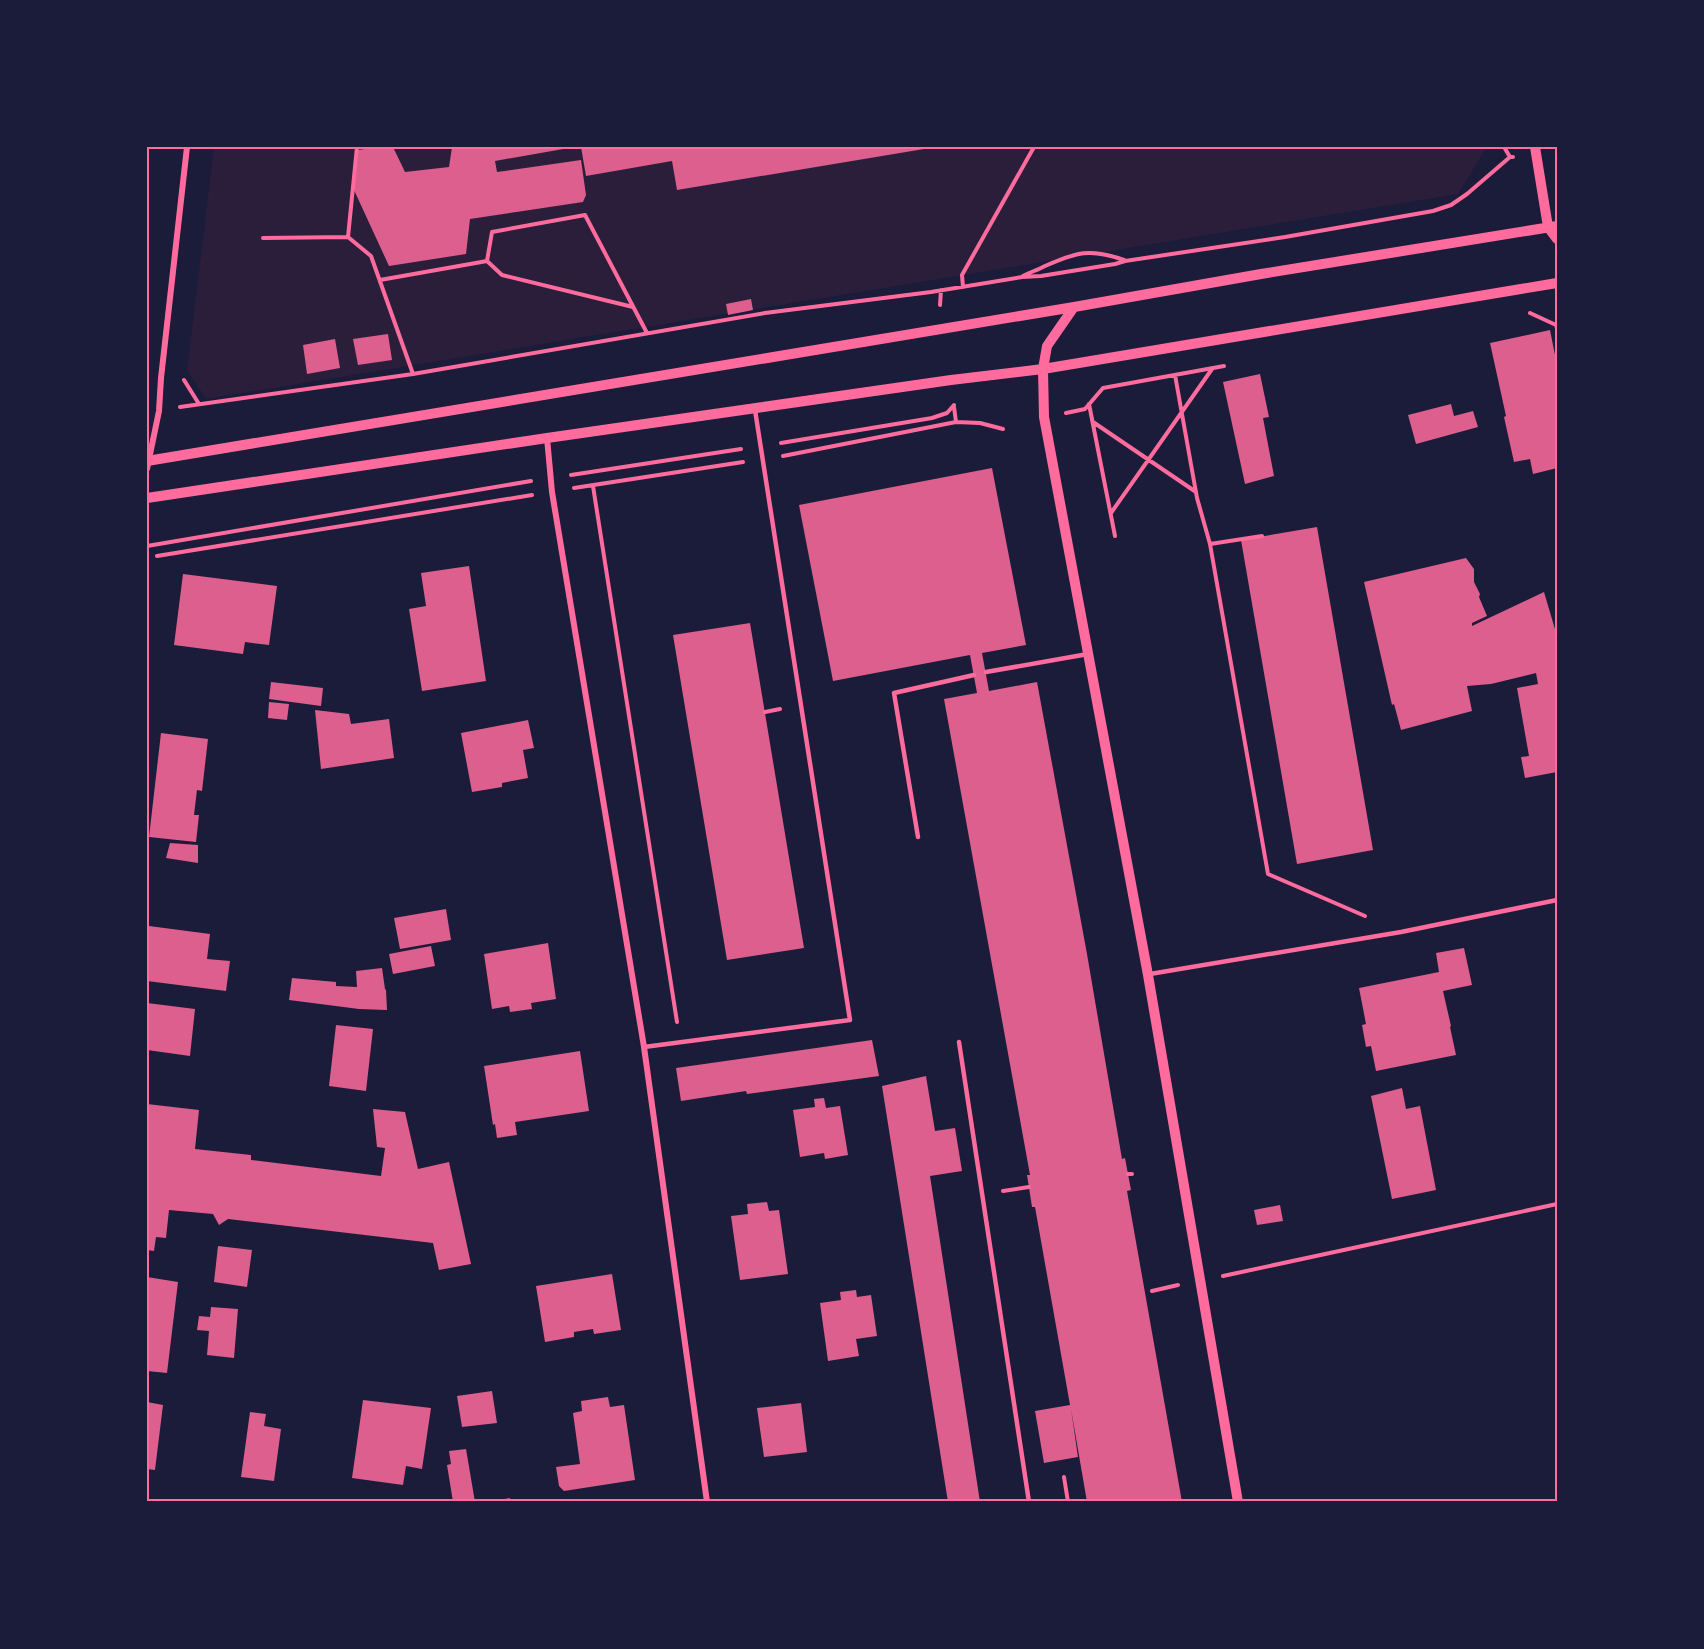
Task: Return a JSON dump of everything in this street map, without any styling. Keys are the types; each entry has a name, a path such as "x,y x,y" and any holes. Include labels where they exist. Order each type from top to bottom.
{"street":[{"path":"187,147 159,411 148,464 1250,276 1552,227"},
{"path":"1535,147 1552,227 1557,239"},
{"path":"147,498 547,438 1043,369 1557,283"},
{"path":"1074,307 1047,346 1043,369 1044,417 1148,975 1238,1502"},
{"path":"547,438 552,492 644,1047 707,1502"}],"lane":[{"path":"644,1047 850,1020 755,409"},
{"path":"986,672 1088,654"},
{"path":"918,837 894,693 974,675"},
{"path":"1148,975 1401,932 1557,900"},
{"path":"959,1041 1029,1502"}],"path":[{"path":"348,237 357,147"},
{"path":"963,287 962,275 1034,147"},
{"path":"1504,147 1510,157"},
{"path":"159,411 413,374 765,313 1022,277 1052,275 1432,211 1451,205 1510,157 1517,156"},
{"path":"487,261 492,232 585,215 647,333"},
{"path":"263,238 348,237 371,256 413,374"},
{"path":"1022,277 1065,257 1083,253 1107,255 1125,261"},
{"path":"380,280 487,261"},
{"path":"487,261 502,275 634,307"},
{"path":"940,307 941,290"},
{"path":"1520,315 1532,313 1556,325 1557,328"},
{"path":"1066,413 1085,409 1103,388 1234,364"},
{"path":"1111,513 1213,368"},
{"path":"1174,375 1196,492 1210,544 1268,874 1401,932"},
{"path":"1089,404 1115,536"},
{"path":"954,405 956,422 980,423 1003,429"},
{"path":"1093,422 1196,492"},
{"path":"147,546 522,482"},
{"path":"593,486 681,1043"},
{"path":"157,556 532,495"},
{"path":"1210,544 1262,536"},
{"path":"1152,1291 1557,1204"},
{"path":"1064,1477 1068,1502"}],"shaded area":[{"path":"214,147 1487,147 1458,194 206,399 187,370"}],"building":[{"path":"393,147 405,172 449,167 452,147 569,147 495,161 497,172 581,160 586,195 583,202 470,219 466,254 389,266 354,190 358,150"},
{"path":"581,147 930,148 677,190 672,161 586,176"},
{"path":"751,299 753,310 728,315 726,304"},
{"path":"1550,330 1557,365 1557,468 1533,474 1530,459 1514,462 1490,343"},
{"path":"388,334 392,360 358,365 353,339"},
{"path":"335,339 340,368 307,374 303,345"},
{"path":"1260,374 1269,417 1263,418 1274,476 1245,484 1223,382"},
{"path":"1451,404 1454,416 1473,411 1478,427 1416,444 1408,415"},
{"path":"992,468 1026,645 982,653 989,691 1037,682 1122,1159 1125,1158 1131,1190 1127,1191 1182,1502 1087,1502 1071,1409 1078,1457 1044,1463 1035,1411 1070,1405 1035,1207 1032,1207 1027,1175 1030,1175 944,699 977,693 970,655 833,681 799,505"},
{"path":"1317,527 1373,850 1297,864 1241,540"},
{"path":"1466,558 1474,569 1474,582 1487,616 1472,623 1472,626 1544,592 1557,636 1557,772 1525,778 1521,757 1529,756 1517,688 1538,684 1536,673 1491,684 1467,686 1472,711 1401,730 1394,704 1392,705 1364,582"},
{"path":"469,566 486,681 422,691 409,609 426,606 421,573"},
{"path":"183,574 277,586 269,645 245,642 243,654 174,645"},
{"path":"750,623 804,948 727,960 673,635"},
{"path":"271,682 323,688 321,706 269,699"},
{"path":"269,702 289,704 287,720 268,718"},
{"path":"315,710 349,714 351,724 389,719 394,758 321,769"},
{"path":"528,720 534,748 523,750 528,778 502,783 502,787 472,792 461,733"},
{"path":"161,733 208,739 202,791 197,790 194,815 199,815 196,842 149,837"},
{"path":"170,843 198,845 198,863 166,858"},
{"path":"446,909 451,940 400,949 394,918"},
{"path":"149,926 210,934 207,959 230,961 226,991 147,981"},
{"path":"548,943 556,999 531,1003 532,1009 510,1012 509,1006 492,1009 484,954"},
{"path":"431,946 435,966 393,974 389,954"},
{"path":"1464,948 1472,985 1443,991 1456,1055 1376,1071 1371,1046 1366,1047 1362,1025 1366,1024 1359,988 1439,972 1436,953"},
{"path":"382,968 387,1010 359,1009 289,1000 292,978 336,982 336,986 357,987 356,971"},
{"path":"147,1003 195,1009 190,1056 147,1050"},
{"path":"336,1025 373,1029 366,1091 329,1086"},
{"path":"872,1040 879,1076 681,1101 676,1068"},
{"path":"580,1051 589,1111 515,1122 517,1135 497,1138 484,1066"},
{"path":"926,1076 935,1131 955,1128 962,1171 930,1176 980,1502 948,1502 882,1086"},
{"path":"1402,1088 1406,1109 1420,1106 1436,1190 1392,1199 1371,1096"},
{"path":"824,1098 826,1108 840,1106 848,1155 825,1159 824,1153 800,1157 793,1110 815,1107 814,1099"},
{"path":"147,1104 199,1110 195,1149 251,1155 251,1160 381,1176 385,1148 377,1147 373,1109 405,1112 418,1169 449,1162 471,1264 439,1270 433,1243 228,1219 219,1225 213,1214 169,1210 166,1238 156,1237 154,1251 147,1250"},
{"path":"767,1202 769,1211 779,1210 788,1274 740,1280 731,1216 748,1214 747,1204"},
{"path":"1280,1205 1283,1221 1257,1225 1254,1210"},
{"path":"218,1246 252,1250 247,1287 214,1282"},
{"path":"612,1274 621,1330 594,1334 593,1329 574,1332 574,1337 545,1342 536,1286"},
{"path":"147,1277 178,1282 167,1373 147,1371"},
{"path":"856,1290 857,1297 871,1295 877,1336 856,1339 859,1356 828,1361 820,1303 841,1300 840,1292"},
{"path":"211,1307 238,1309 234,1358 207,1355 209,1331 197,1330 199,1316 210,1317"},
{"path":"492,1391 497,1423 462,1427 457,1396"},
{"path":"608,1397 610,1407 624,1405 635,1480 564,1491 559,1486 556,1467 580,1464 573,1413 582,1411 581,1401"},
{"path":"363,1400 431,1408 422,1469 406,1466 403,1485 352,1478"},
{"path":"147,1402 163,1405 155,1470 147,1469"},
{"path":"801,1403 807,1452 764,1457 757,1408"},
{"path":"250,1412 266,1414 264,1426 281,1429 274,1481 241,1477"},
{"path":"466,1449 475,1502 453,1502 447,1465 451,1464 449,1451"},
{"path":"510,1498 511,1502 493,1502 493,1501"}]}
